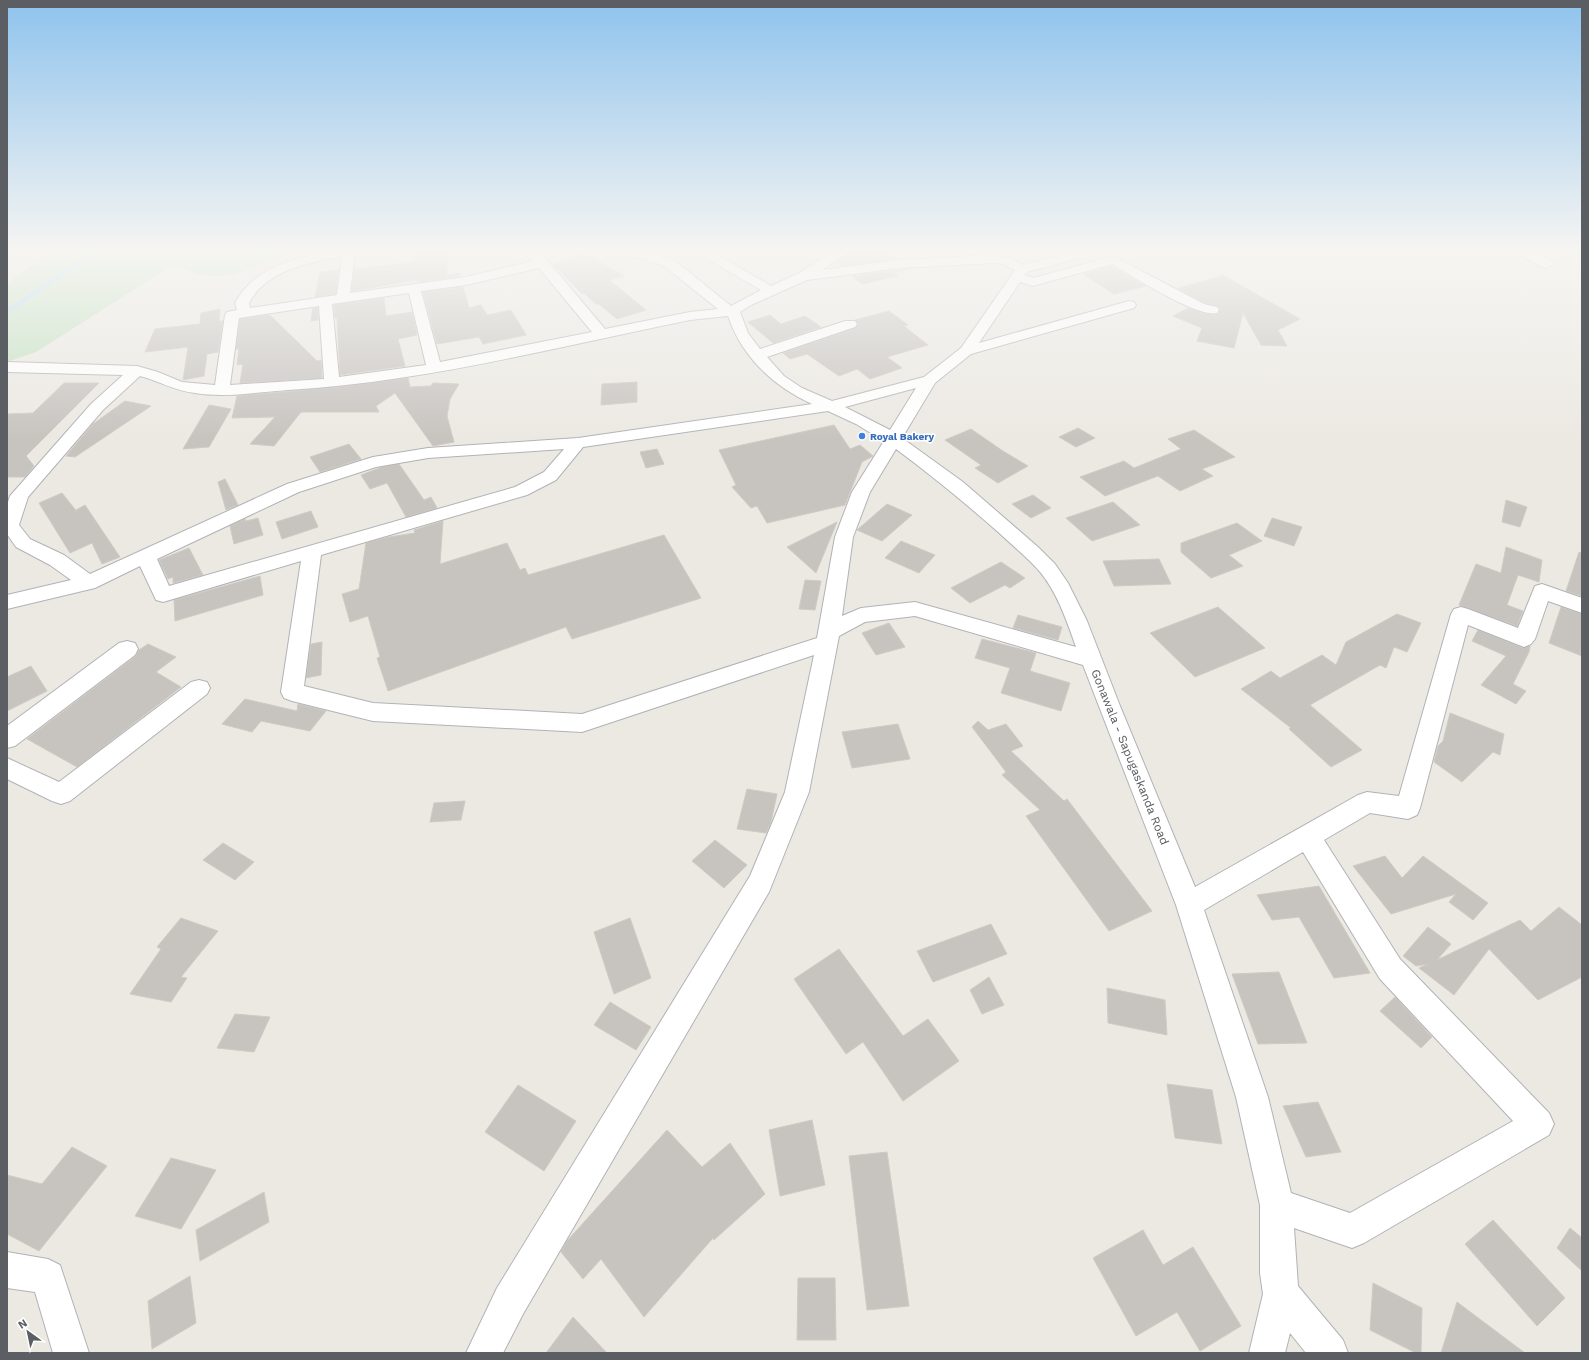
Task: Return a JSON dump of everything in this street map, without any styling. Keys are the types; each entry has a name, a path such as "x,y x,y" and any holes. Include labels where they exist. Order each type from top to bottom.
{"street":[{"path":"222,390 232,315 248,312"},
{"path":"326,312 332,383"},
{"path":"420,312 434,368"},
{"path":"583,312 600,333"},
{"path":"7,367 137,371 153,375 178,386 222,390 332,383 434,368 600,333 696,314 714,312"},
{"name":"Gonawala - Sapugaskanda Road","path":"732,312 742,334 757,355 788,386 832,406 893,438 1001,522 1048,569 1077,620 1091,659 1189,905 1252,1097 1277,1205 1278,1273 1281,1294 1267,1353"},
{"path":"7,602 88,584 293,488 373,462 428,453 578,442 832,406 929,380 944,370 966,351 992,312"},
{"path":"966,351 1103,312"},
{"path":"757,355 850,324"},
{"path":"88,584 57,560 23,543 10,525 20,496 97,407 137,371"},
{"path":"484,1353 510,1301 760,883 797,792 828,637 844,537 862,492 929,380"},
{"path":"146,557 164,595 521,491 550,476 578,442"},
{"path":"312,553 292,692 373,712 582,723 828,637 861,615 915,609 1091,659"},
{"path":"1189,905 1367,802 1408,808 1461,614 1524,639 1542,591 1582,606"},
{"path":"7,740 127,649"},
{"path":"7,768 61,794 198,688"},
{"path":"1277,1205 1352,1231 1538,1124 1390,969 1308,837"},
{"path":"7,1270 48,1277 70,1353"},
{"path":"1281,1294 1330,1353"}],"green space":[{"path":"7,312 98,312 36,352 7,362"}],"building":[{"path":"220,312 219,321 223,321 218,352 207,354 204,376 183,380 188,347 145,352 155,329 200,324 201,313"},
{"path":"312,312 318,312 318,320 311,321"},
{"path":"335,312 386,312 386,316 412,312 417,335 398,339 405,366 340,375 337,318 335,318"},
{"path":"429,312 485,312 487,315 499,312 512,312 526,335 483,344 479,337 437,344"},
{"path":"609,312 638,312 617,319"},
{"path":"883,312 891,312 908,325 904,326 928,345 887,357 902,368 870,379 857,369 839,376 807,354 790,359 783,353 855,328 858,323 855,320"},
{"path":"1180,312 1218,314 1219,312 1289,312 1300,319 1278,330 1287,346 1261,345 1243,313 1234,348 1197,341 1202,328 1173,316"},
{"path":"270,315 317,361 321,360 322,378 240,383 243,364 237,365 239,349 236,349 240,319"},
{"path":"770,315 781,324 805,316 821,327 773,343 748,322"},
{"path":"408,378 410,387 431,386 433,383 459,384 450,399 447,416 454,442 433,446 395,393 376,406 379,412 301,412 274,446 250,444 275,417 232,418 237,396 339,387"},
{"path":"637,382 637,402 601,405 602,384"},
{"path":"64,383 99,383 26,456 34,466 25,477 7,477 7,414 33,413"},
{"path":"125,401 151,406 75,457 66,456 93,424"},
{"path":"209,405 231,409 209,447 183,449"},
{"path":"834,425 850,449 860,445 873,456 862,462 845,505 767,523 757,506 751,508 732,487 736,485 719,450"},
{"path":"1078,428 1095,438 1076,447 1059,437"},
{"path":"971,429 1028,466 998,483 975,468 981,465 945,440"},
{"path":"1194,430 1235,457 1202,469 1213,476 1180,491 1158,476 1105,496 1080,477 1124,461 1134,468 1181,449 1168,439"},
{"path":"349,444 361,459 320,472 310,457"},
{"path":"657,449 664,464 646,468 640,452"},
{"path":"399,464 424,500 431,497 437,508 406,517 387,483 370,489 361,475 382,467"},
{"path":"225,479 238,505 226,510 218,482"},
{"path":"62,493 78,513 76,510 85,505 120,557 102,564 92,543 70,553 39,503"},
{"path":"1033,495 1051,508 1031,518 1012,504"},
{"path":"1506,500 1527,507 1520,527 1502,522"},
{"path":"1113,502 1140,525 1092,541 1066,518"},
{"path":"887,504 912,515 882,541 857,530"},
{"path":"311,511 318,527 282,539 276,522"},
{"path":"258,518 263,535 234,544 230,526 245,519 246,521"},
{"path":"1272,518 1302,527 1294,546 1264,536"},
{"path":"443,521 440,564 507,543 520,570 525,568 528,575 664,535 701,598 572,639 566,627 388,691 377,658 380,657 368,616 350,622 342,594 359,589 366,543 389,537 415,533 414,530"},
{"path":"837,522 816,573 787,547"},
{"path":"1237,523 1262,541 1229,555 1243,566 1211,578 1181,552 1181,543"},
{"path":"901,541 935,555 919,573 885,558"},
{"path":"1506,547 1542,560 1539,582 1518,575 1507,605 1523,611 1517,626 1459,605 1476,564 1501,573"},
{"path":"189,548 203,575 173,583 173,577 168,579 159,560"},
{"path":"1579,552 1582,553 1582,596 1566,591"},
{"path":"1159,559 1171,584 1114,586 1103,561"},
{"path":"1001,562 1025,578 1010,588 1005,585 970,603 951,588"},
{"path":"260,576 263,595 175,621 174,600"},
{"path":"805,580 821,581 815,610 799,609"},
{"path":"1218,607 1265,648 1195,677 1150,633"},
{"path":"1561,607 1582,614 1582,656 1549,643"},
{"path":"1397,614 1421,623 1407,652 1394,647 1386,668 1380,665 1310,705 1362,750 1331,767 1289,729 1291,728 1241,689 1271,671 1280,678 1322,655 1336,665 1346,642"},
{"path":"1018,615 1062,627 1058,640 1013,628"},
{"path":"889,623 905,647 876,655 862,633"},
{"path":"1478,630 1523,648 1530,646 1529,652 1513,684 1526,691 1516,704 1481,685 1506,656 1472,641"},
{"path":"982,639 1036,653 1030,671 1070,683 1061,711 1001,693 1010,668 975,658"},
{"path":"322,642 321,675 306,678 311,644"},
{"path":"148,644 176,657 156,672 181,687 77,767 27,739 136,656 139,650"},
{"path":"31,666 47,691 7,711 7,677"},
{"path":"245,699 297,711 298,704 326,711 310,731 261,721 252,732 222,724"},
{"path":"1450,713 1504,734 1500,755 1493,752 1462,782 1434,762 1438,746 1443,741"},
{"path":"978,721 988,730 1006,724 1023,746 1011,751 1064,801 1067,799 1152,911 1109,931 1026,816 1040,810 1002,775 1006,772 972,727"},
{"path":"898,724 910,759 852,768 842,732"},
{"path":"747,789 777,794 771,822 766,833 737,829"},
{"path":"465,801 461,820 430,822 434,803"},
{"path":"715,840 747,865 724,888 692,861"},
{"path":"223,843 254,862 235,880 203,860"},
{"path":"1385,856 1402,878 1423,856 1488,903 1473,920 1449,902 1456,894 1391,914 1353,866"},
{"path":"1319,886 1370,973 1334,978 1299,917 1272,920 1257,895"},
{"path":"1559,907 1582,925 1582,977 1538,1000 1489,949 1454,995 1419,968 1428,964 1416,966 1403,956 1428,927 1451,944 1437,960 1520,920 1531,931"},
{"path":"181,918 218,931 181,977 187,978 171,1002 130,994 161,949 157,947"},
{"path":"630,918 651,978 614,994 594,932"},
{"path":"991,924 1007,954 933,982 917,951"},
{"path":"839,949 903,1036 928,1019 959,1061 903,1101 863,1042 846,1054 794,979"},
{"path":"1279,972 1307,1043 1258,1044 1232,974"},
{"path":"989,977 1004,1005 982,1014 970,990"},
{"path":"1107,988 1165,1000 1167,1035 1108,1023"},
{"path":"1395,997 1432,1037 1421,1048 1380,1011"},
{"path":"610,1002 651,1027 636,1050 594,1025"},
{"path":"235,1014 270,1017 254,1052 217,1048"},
{"path":"1167,1084 1212,1090 1222,1144 1175,1138"},
{"path":"518,1085 576,1121 544,1171 485,1132"},
{"path":"1318,1102 1341,1152 1306,1157 1283,1106"},
{"path":"812,1120 825,1185 780,1196 769,1130"},
{"path":"667,1130 702,1167 730,1143 765,1194 714,1240 713,1238 644,1317 601,1259 583,1279 561,1252 567,1241"},
{"path":"72,1147 107,1166 39,1251 7,1234 7,1175 42,1184"},
{"path":"887,1152 909,1306 867,1310 849,1156"},
{"path":"171,1158 216,1170 181,1229 135,1216"},
{"path":"264,1192 269,1222 200,1261 196,1230"},
{"path":"1493,1220 1565,1298 1537,1326 1465,1244"},
{"path":"1570,1228 1582,1238 1582,1271 1557,1248"},
{"path":"1143,1230 1163,1265 1193,1247 1241,1326 1200,1351 1177,1312 1136,1336 1093,1258"},
{"path":"190,1276 196,1323 152,1349 148,1301"},
{"path":"798,1278 835,1278 836,1340 797,1340"},
{"path":"1373,1283 1422,1308 1421,1353 1416,1353 1370,1330"},
{"path":"1457,1302 1525,1353 1441,1353"},
{"path":"573,1317 607,1353 546,1353"}],"place":[{"name":"Royal Bakery","path":"862,436"}]}
